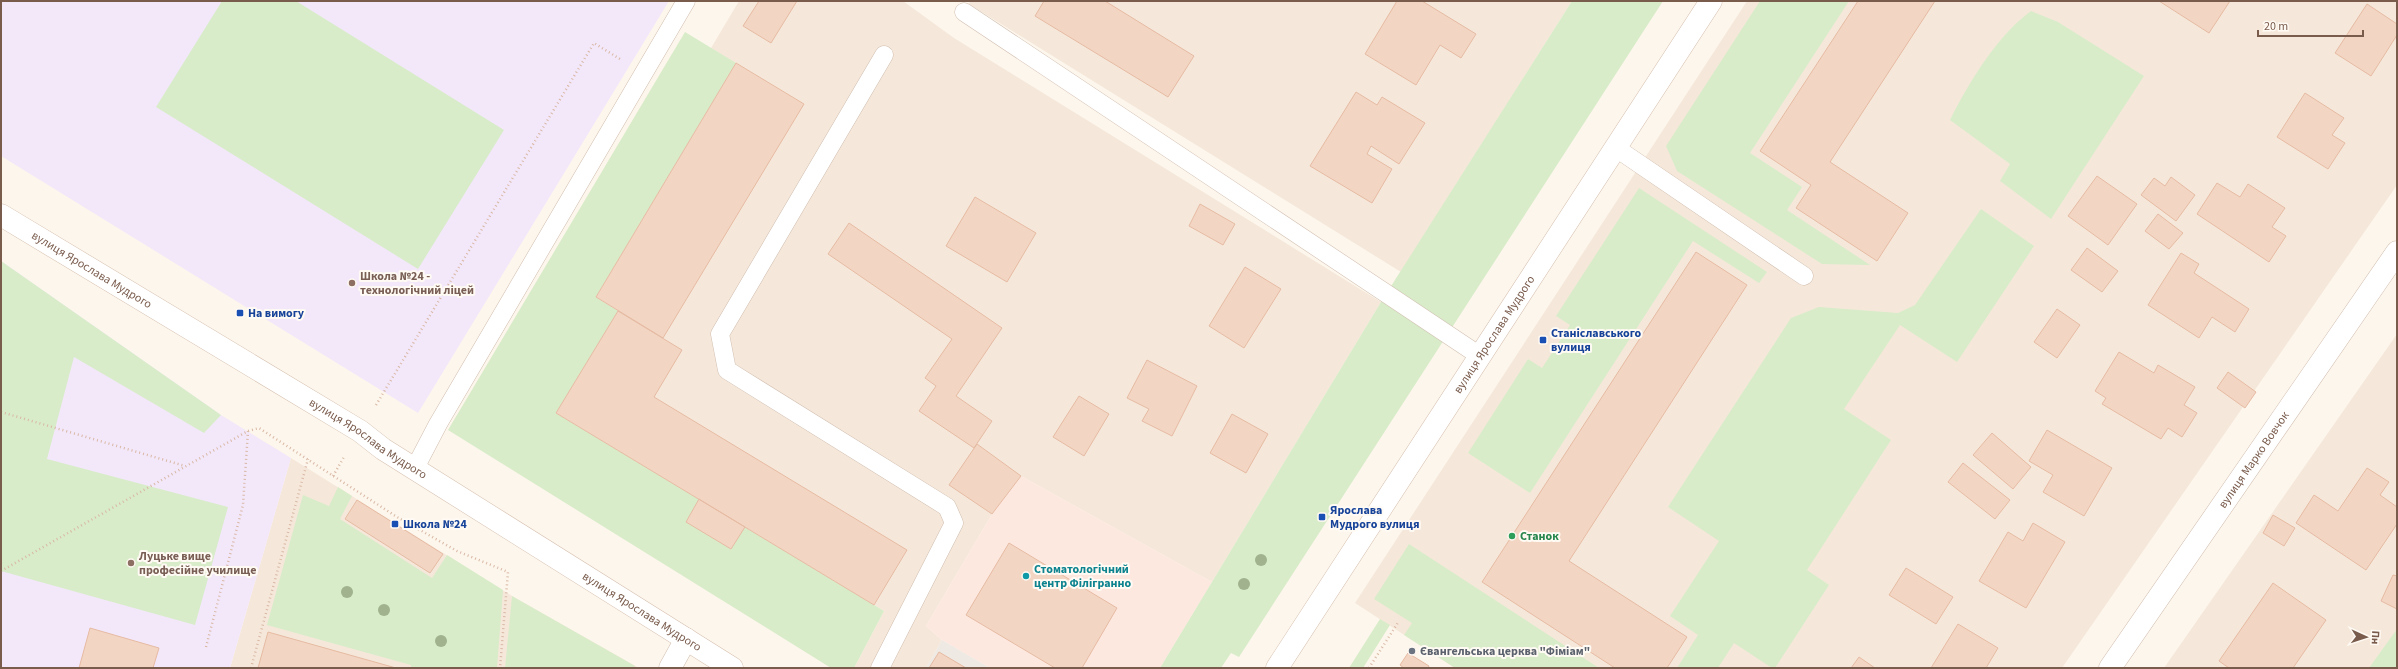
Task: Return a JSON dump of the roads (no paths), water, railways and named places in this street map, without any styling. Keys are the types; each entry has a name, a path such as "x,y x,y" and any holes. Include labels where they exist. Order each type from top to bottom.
{"main road":[{"name":"вулиця Ярослава Мудрого","path":"1277,668 1711,1"},
{"name":"вулиця Ярослава Мудрого","path":"1,215 360,431 415,468 732,668"},
{"name":"вулиця Марко Вовчок","path":"2110,668 2397,252"},
{"path":"670,668 686,639"}],"lane":[{"path":"415,468 438,424 686,1"},
{"path":"964,12 1480,356"},
{"path":"880,668 954,523 947,507 726,370 720,334 884,55"},
{"path":"1616,148 1804,276"}],"place":[{"name":"Школа №24 - технологічний ліцей","path":"352,283"},
{"name":"На вимогу","path":"240,313"},
{"name":"Станіславського вулиця","path":"1543,340"},
{"name":"Ярослава Мудрого вулиця","path":"1322,517"},
{"name":"Школа №24","path":"395,524"},
{"name":"Станок","path":"1512,536"},
{"name":"Луцьке вище професійне училище","path":"131,563"},
{"name":"Стоматологічний центр Філігранно","path":"1026,576"},
{"name":"Євангельська церква \"Фіміам\"","path":"1412,651"}]}
